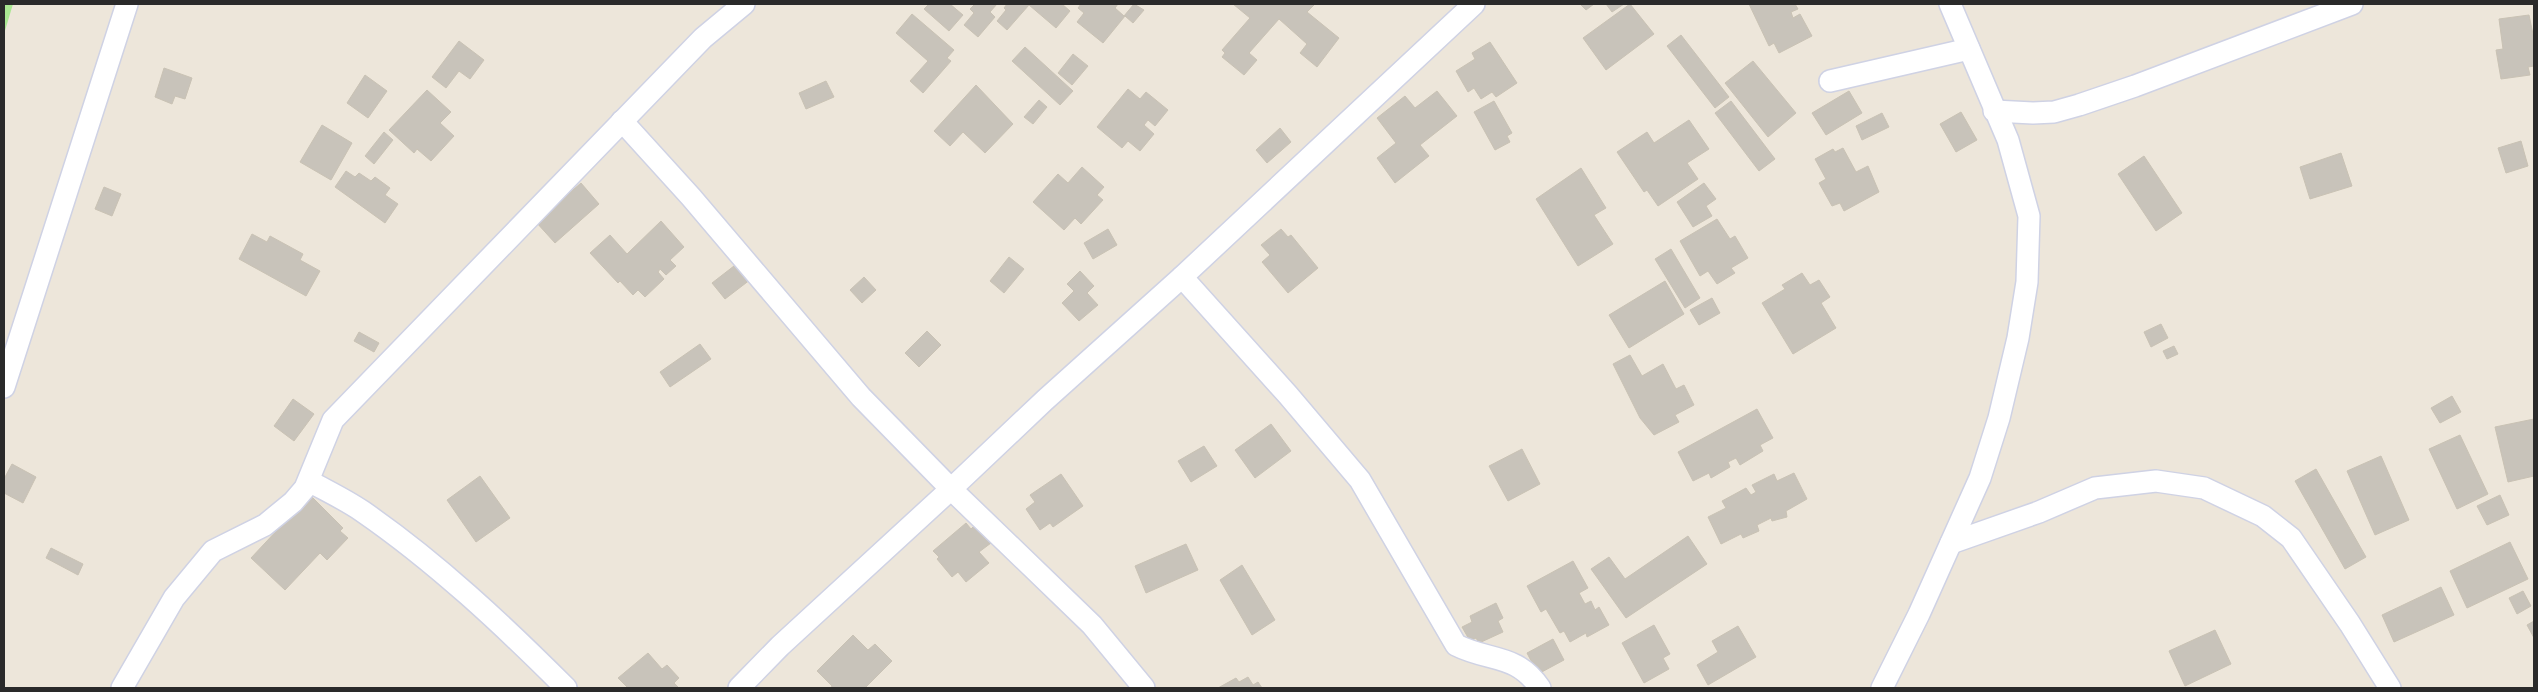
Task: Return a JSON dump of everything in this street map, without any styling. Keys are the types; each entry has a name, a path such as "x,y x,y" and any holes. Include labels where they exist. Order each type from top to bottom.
{"street":[{"path":"4,387 127,4"},
{"path":"122,688 174,598 212,551 265,524 293,502 309,481 312,466 333,420 703,38 744,4"},
{"path":"738,688 780,646 951,490 1045,400 1182,277 1474,4"},
{"path":"1882,688 1980,478 1999,418 2018,338 2027,282 2029,216 2008,140 1994,111 1950,4"},
{"path":"1994,111 2054,112 2080,105 2352,4"},
{"path":"1830,81 1968,49"},
{"path":"622,121 691,196 861,397 951,490 1092,625 1144,688"},
{"path":"1182,277 1288,395 1360,480 1456,645 1474,655 1511,662 1524,670 1540,688"},
{"path":"309,481 361,511 415,551 503,626 566,688"},
{"path":"1951,543 2039,512 2095,488 2156,481 2204,488 2263,516 2291,538 2350,624 2390,688"}],"green space":[{"path":"4,4 13,4 4,34"}],"building":[{"path":"929,4 950,4 963,15 949,31 924,9"},
{"path":"975,4 997,4 990,12 995,17 978,37 964,25 974,13 970,9"},
{"path":"1007,4 1062,4 1070,11 1056,28 1029,5 1007,30 997,21 1006,10 1004,8"},
{"path":"1081,4 1118,4 1115,8 1124,16 1134,4 1144,10 1133,23 1125,16 1103,43 1077,22 1084,13 1078,8"},
{"path":"1233,4 1315,4 1307,12 1339,38 1317,67 1300,53 1307,44 1279,19 1249,53 1257,60 1244,75 1222,57 1225,53 1222,50 1250,18"},
{"path":"1580,4 1594,4 1586,10"},
{"path":"1606,4 1624,4 1612,12"},
{"path":"1630,4 1654,34 1606,70 1583,38"},
{"path":"1749,4 1795,4 1798,9 1791,12 1793,18 1800,14 1812,36 1779,53 1774,43 1769,46"},
{"path":"912,14 954,50 947,58 951,61 923,93 910,81 928,61 896,33"},
{"path":"2529,15 2534,39 2534,66 2528,67 2530,75 2501,79 2496,50 2503,49 2499,19"},
{"path":"1681,35 1729,97 1715,108 1667,46"},
{"path":"459,41 484,60 470,79 459,71 446,88 432,77"},
{"path":"1490,42 1517,83 1496,97 1492,92 1481,99 1474,88 1468,92 1456,71 1475,59 1472,53"},
{"path":"1025,47 1073,91 1060,105 1012,61"},
{"path":"1073,54 1088,66 1072,85 1058,73"},
{"path":"1753,61 1796,113 1768,137 1725,83"},
{"path":"164,68 192,78 185,99 175,96 172,104 155,97"},
{"path":"365,75 387,91 368,118 347,103"},
{"path":"826,81 834,97 806,109 799,93"},
{"path":"976,85 1013,124 985,153 963,132 950,146 934,131"},
{"path":"1128,89 1140,99 1146,92 1168,110 1155,126 1148,120 1144,125 1154,134 1140,151 1128,141 1122,148 1097,127"},
{"path":"427,90 451,112 440,123 454,136 431,161 417,149 414,153 389,130"},
{"path":"1437,91 1457,116 1420,145 1429,156 1395,183 1377,158 1396,143 1377,118 1405,96 1415,108"},
{"path":"1849,91 1862,113 1826,135 1812,113"},
{"path":"1039,100 1047,107 1033,124 1024,117"},
{"path":"1494,101 1512,133 1507,136 1510,142 1495,150 1474,112"},
{"path":"1731,101 1775,159 1759,171 1715,113"},
{"path":"1961,112 1977,140 1956,152 1940,124"},
{"path":"1882,113 1889,127 1862,140 1856,126"},
{"path":"1689,120 1709,149 1687,163 1698,179 1658,206 1647,190 1644,192 1617,152 1647,132 1654,143"},
{"path":"322,125 352,143 331,180 300,162"},
{"path":"1280,128 1291,142 1267,163 1256,150"},
{"path":"384,132 393,140 374,164 365,156"},
{"path":"2521,141 2528,166 2506,173 2498,148"},
{"path":"1843,148 1856,172 1868,166 1879,192 1844,211 1840,203 1832,206 1819,183 1826,179 1815,159 1833,149 1835,152"},
{"path":"2341,153 2352,186 2310,199 2300,167"},
{"path":"2144,156 2182,213 2156,231 2118,174"},
{"path":"1082,167 1104,187 1097,195 1103,200 1081,224 1075,218 1064,230 1033,202 1058,174 1068,183"},
{"path":"1581,168 1606,208 1594,215 1613,244 1578,266 1536,199"},
{"path":"346,171 355,177 359,173 371,181 375,177 390,188 385,195 398,204 385,223 335,187"},
{"path":"581,183 599,204 555,243 536,222"},
{"path":"1704,183 1716,199 1706,206 1712,216 1693,227 1677,202"},
{"path":"104,187 121,194 112,216 95,209"},
{"path":"1717,219 1730,239 1735,236 1748,258 1731,268 1735,273 1717,284 1708,271 1700,276 1680,241"},
{"path":"661,221 684,247 670,260 676,266 666,275 660,269 658,272 664,279 645,297 638,290 633,295 620,281 618,283 590,253 610,235 627,254"},
{"path":"1108,229 1117,245 1093,259 1084,243"},
{"path":"1281,229 1288,237 1291,235 1318,268 1288,293 1262,262 1270,255 1261,245"},
{"path":"252,234 267,242 270,236 303,254 300,260 320,271 306,296 239,259"},
{"path":"1671,249 1700,298 1685,308 1655,259"},
{"path":"1009,257 1024,269 1004,293 990,281"},
{"path":"743,259 755,276 725,299 712,283"},
{"path":"1080,271 1094,286 1087,293 1098,305 1079,321 1062,303 1074,291 1067,284"},
{"path":"1802,273 1810,285 1819,280 1830,297 1821,303 1836,328 1793,354 1762,303 1785,289 1782,285"},
{"path":"864,277 876,290 862,303 850,290"},
{"path":"1665,281 1684,314 1629,348 1609,315"},
{"path":"1712,298 1720,313 1699,325 1690,310"},
{"path":"2161,324 2168,338 2151,347 2144,332"},
{"path":"927,331 941,345 919,367 905,353"},
{"path":"359,332 379,343 374,352 354,341"},
{"path":"700,344 711,359 670,387 660,372"},
{"path":"2174,346 2178,354 2167,359 2163,351"},
{"path":"1630,355 1642,376 1663,364 1676,389 1684,385 1694,405 1675,415 1679,422 1654,435 1640,418 1613,364"},
{"path":"2452,396 2461,412 2440,423 2431,408"},
{"path":"293,399 314,414 294,441 274,426"},
{"path":"1757,409 1773,438 1760,445 1763,451 1740,465 1736,458 1728,462 1730,467 1711,478 1709,473 1693,481 1678,452"},
{"path":"2534,419 2534,476 2508,482 2495,427"},
{"path":"1271,424 1291,451 1255,478 1235,450"},
{"path":"2460,435 2488,494 2457,509 2429,449"},
{"path":"1204,446 1217,466 1191,482 1178,461"},
{"path":"1522,449 1540,484 1508,501 1489,466"},
{"path":"2381,456 2409,520 2375,535 2347,471"},
{"path":"12,464 36,477 23,503 4,493 4,479"},
{"path":"2316,469 2366,557 2345,569 2295,481"},
{"path":"1794,473 1807,499 1786,511 1787,517 1772,521 1771,518 1757,525 1759,531 1743,538 1741,534 1721,544 1708,517 1726,508 1722,501 1746,488 1751,495 1756,492 1752,485 1774,474 1777,481"},
{"path":"1061,474 1083,506 1053,527 1050,523 1040,530 1026,509 1035,502 1030,495"},
{"path":"480,476 510,518 476,542 447,500"},
{"path":"310,495 343,528 340,531 348,538 327,560 320,553 285,590 251,558"},
{"path":"2500,495 2509,515 2487,525 2477,506"},
{"path":"966,523 971,529 976,524 991,543 979,552 989,563 966,582 958,572 952,577 933,551"},
{"path":"1688,536 1707,564 1626,618 1591,569 1609,557 1625,579"},
{"path":"2510,542 2528,579 2467,608 2450,571"},
{"path":"1186,544 1198,570 1146,593 1135,566"},
{"path":"51,548 83,564 78,575 46,558"},
{"path":"1573,561 1588,588 1579,593 1585,604 1591,601 1595,610 1599,607 1609,625 1587,637 1586,633 1570,642 1564,631 1560,633 1546,609 1541,612 1527,586"},
{"path":"1242,565 1275,620 1252,635 1220,580"},
{"path":"2441,587 2454,615 2394,642 2382,615"},
{"path":"2523,591 2531,606 2517,614 2509,598"},
{"path":"1496,603 1503,618 1498,621 1503,632 1479,643 1476,638 1470,641 1462,627 1472,622 1470,616"},
{"path":"2534,621 2534,638 2527,625"},
{"path":"1654,625 1670,654 1663,658 1669,669 1644,683 1622,643"},
{"path":"1738,626 1756,657 1708,685 1697,665 1718,652 1712,641"},
{"path":"2215,630 2231,664 2185,686 2169,651"},
{"path":"853,635 868,650 875,644 892,661 865,688 831,688 832,686 817,671"},
{"path":"1553,639 1564,660 1538,674 1527,653"},
{"path":"648,653 662,669 667,665 679,678 674,683 679,688 628,688 618,678"},
{"path":"1248,677 1253,685 1258,682 1262,688 1218,688 1236,678 1239,682"}]}
